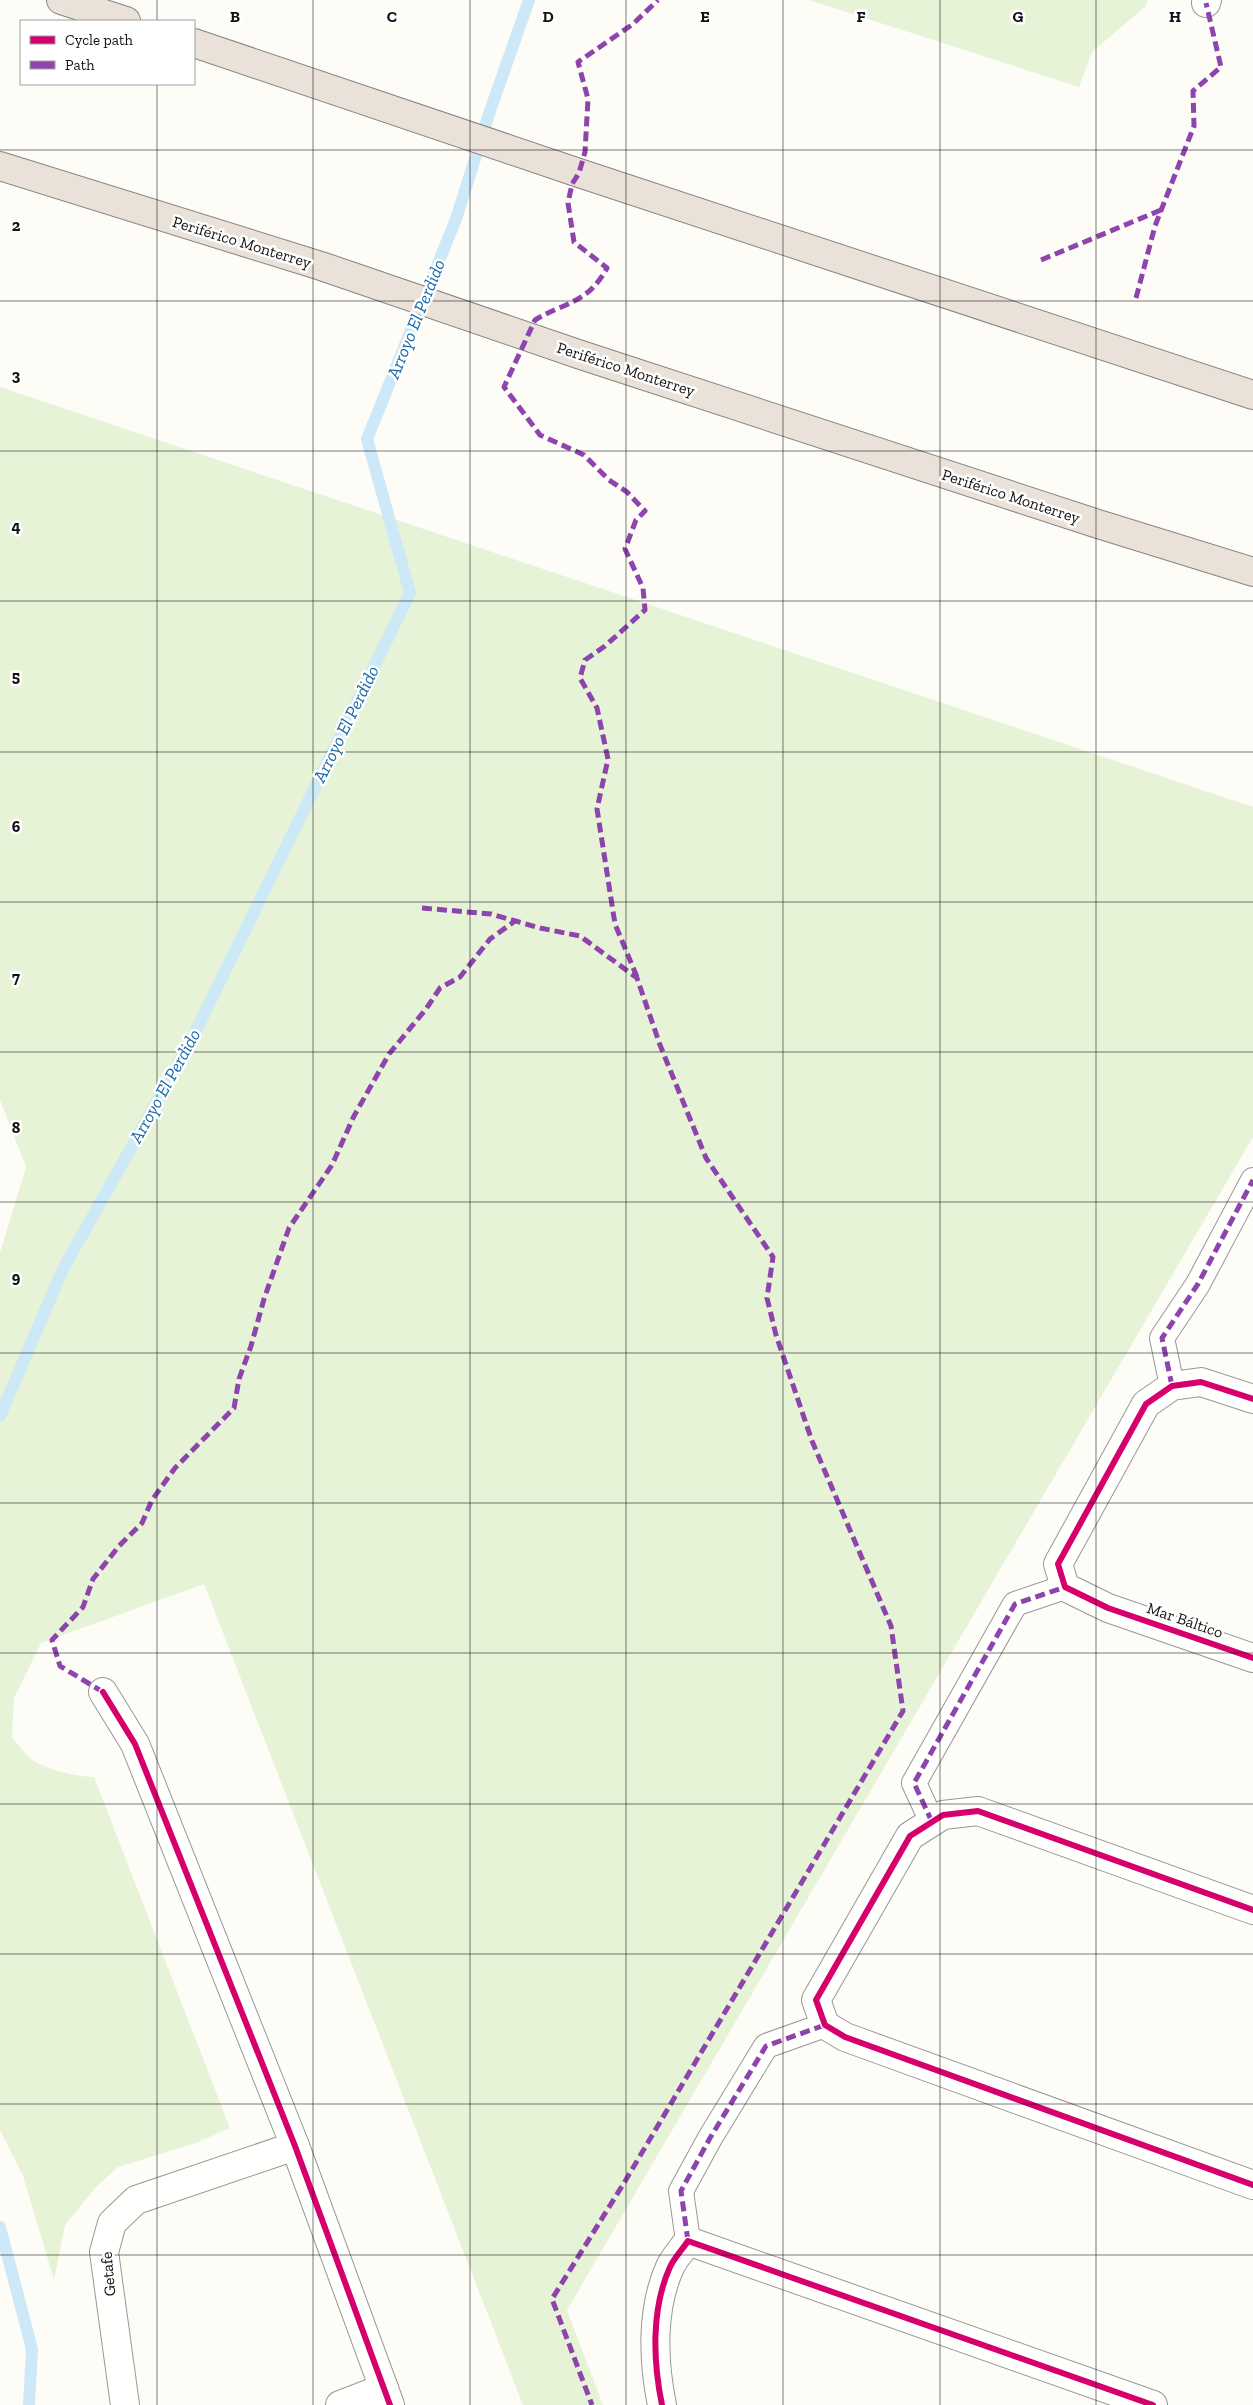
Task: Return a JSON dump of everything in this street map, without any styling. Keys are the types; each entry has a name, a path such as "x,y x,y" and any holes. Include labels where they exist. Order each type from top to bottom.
{"highway":[{"path":"60,0 123,20"},
{"path":"195,43 592,177 1253,395"},
{"name":"Periférico Monterrey","path":"0,166 321,266 581,355 1089,521 1253,572"}],"street":[{"path":"1172,1386 1162,1338 1198,1284 1253,1180"},
{"path":"932,1822 914,1783 960,1698 1015,1604 1065,1587 1058,1564 1146,1404 1172,1386 1201,1382 1253,1399"},
{"name":"Mar Báltico","path":"1065,1587 1108,1608 1253,1658"},
{"path":"103,1692 135,1744 295,2146 387,2396 340,2405"},
{"path":"1253,1910 978,1811 943,1815 910,1836 816,2000 825,2025 845,2037 1253,2185"},
{"path":"662,2405 658,2384 656,2315 670,2267 688,2241 681,2192 710,2138 766,2046 825,2025"},
{"name":"Getafe","path":"125,2405 104,2252 112,2224 136,2200 295,2146"},
{"path":"688,2241 1153,2405"}],"green space":[{"path":"809,0 1148,0 1145,7 1092,52 1079,87"},
{"path":"0,387 1253,807 1253,1137 567,2310 603,2405 523,2405 204,1584 41,1643 14,1698 12,1737 27,1756 43,1766 79,1776 94,1777 230,2128 196,2143 118,2167 97,2186 65,2225 54,2280 23,2176 0,2130 0,1253 26,1167 0,1100"}],"waterway":[{"name":"Arroyo El Perdido","path":"0,1416 63,1269 190,1043 410,593 367,439 456,219 489,114 529,0"},
{"name":"Arroyo El Perdido","path":"0,2227 32,2349 29,2405"}],"marked path":[{"path":"637,977 615,924 597,809 608,759 597,708 580,678 585,660 605,646 645,610 643,588 625,549 636,520 645,511 627,492 609,480 584,455 540,435 504,387 535,320 584,295 592,289 607,268 574,242 568,203 572,184 579,173 585,152 588,99 578,62 633,24 658,0"},
{"path":"1136,298 1155,226 1194,126 1193,91 1221,67 1206,3"},
{"path":"1041,260 1161,210"},
{"path":"422,908 491,914 540,928 580,936 637,978 660,1045 706,1158 773,1257 767,1298 776,1335 812,1441 891,1626 903,1711 624,2183 552,2299 592,2405"},
{"path":"103,1692 60,1666 52,1640 83,1607 93,1579 119,1546 142,1523 152,1500 175,1468 234,1408 239,1379 289,1228 332,1165 354,1116 389,1054 426,1009 440,988 460,977 490,939 515,921"},
{"path":"1172,1386 1162,1338 1198,1284 1253,1180"},
{"path":"932,1822 914,1783 1015,1604 1065,1587"},
{"path":"688,2241 681,2191 710,2138 766,2046 825,2025"}],"cycle path":[{"path":"1253,1399 1201,1382 1172,1386 1146,1404 1058,1564 1065,1587 1108,1608 1253,1658"},
{"path":"103,1692 135,1744 295,2146 390,2405"},
{"path":"1253,1910 978,1811 943,1815 910,1836 816,2000 825,2025 845,2037 1253,2185"},
{"path":"662,2405 656,2353 659,2300 670,2267 688,2241 1153,2405"}]}
